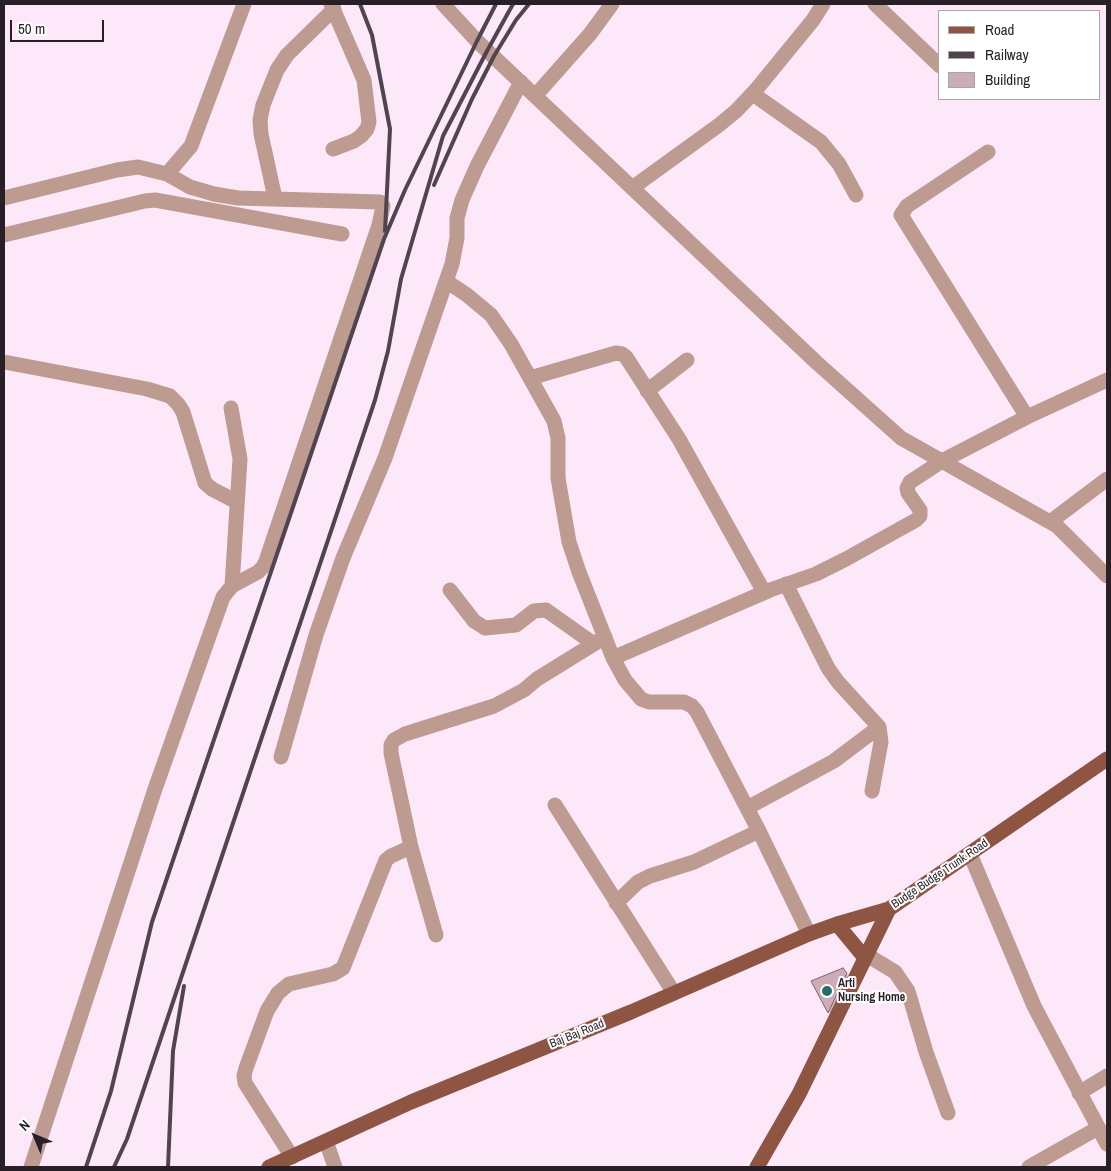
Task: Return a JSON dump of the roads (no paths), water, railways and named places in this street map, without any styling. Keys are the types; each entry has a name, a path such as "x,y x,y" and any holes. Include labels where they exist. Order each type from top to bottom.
{"main road":[{"name":"Budge Budge Trunk Road","path":"757,1167 799,1094 888,910 1107,759"},
{"name":"Baj Baj Road","path":"269,1167 411,1102 674,993 809,934 888,910"},
{"path":"837,924 866,957"}],"street":[{"path":"167,174 191,146 244,4"},
{"path":"443,4 477,41 520,82 809,355 901,438 1057,526 1107,576"},
{"path":"535,96 590,34 612,4"},
{"path":"632,188 720,125 753,94 813,20 823,4"},
{"path":"875,4 938,64"},
{"path":"275,198 261,134 260,120 263,105 277,70 287,55 332,6 364,80 369,122 367,129 354,142 333,148"},
{"path":"281,757 316,635 343,558 385,458 452,264 457,238 457,218 462,200 477,166 520,82"},
{"path":"753,94 827,147 856,195"},
{"path":"988,152 908,206 901,215 1027,417"},
{"path":"4,198 117,170 138,167 167,174 190,188 238,198 380,202 383,206 379,225 266,562 258,572 232,586 223,597 155,789 31,1167"},
{"path":"4,235 156,200 342,234"},
{"path":"446,282 467,295 491,316 511,344 554,421 558,438 558,478 569,542 600,641 613,658 625,680 641,699 649,702 684,702 698,712 809,934"},
{"path":"530,378 616,353 622,354 679,439 764,592"},
{"path":"647,391 687,360"},
{"path":"4,362 147,389 170,396 183,412 205,483 212,489 237,502"},
{"path":"613,658 764,592 816,574 916,520 920,516 920,510 908,493 907,488 910,482 942,462 1027,417 1107,380"},
{"path":"231,408 240,459 232,586"},
{"path":"1050,522 1107,479"},
{"path":"786,584 828,668 838,682 879,727 881,742 872,792"},
{"path":"450,590 474,621 484,628 516,626 534,611 546,610 600,641"},
{"path":"436,935 411,847 391,745 394,740 405,734 494,706 524,690 538,679 600,641"},
{"path":"747,808 834,761 879,727"},
{"path":"556,805 674,993"},
{"path":"616,903 638,882 694,862 759,831"},
{"path":"292,1157 245,1083 246,1068 267,1011 283,988 310,978 333,974 343,968 386,860 411,847"},
{"path":"970,854 1034,1006 1107,1144"},
{"path":"866,957 895,972 908,991 926,1052 948,1113"},
{"path":"1079,1093 1107,1076"},
{"path":"1029,1167 1098,1128"},
{"path":"326,1141 334,1167"}],"railway":[{"path":"360,4 372,35 390,129 385,231"},
{"path":"86,1167 111,1091 152,922 384,239 405,190 496,4"},
{"path":"114,1167 127,1139 375,400 388,351 401,279 443,136 513,4"},
{"path":"434,185 472,99 494,56 516,20 529,4"},
{"path":"168,1167 173,1051 184,986"}],"place":[{"name":"Arti Nursing Home","path":"827,991"}]}
